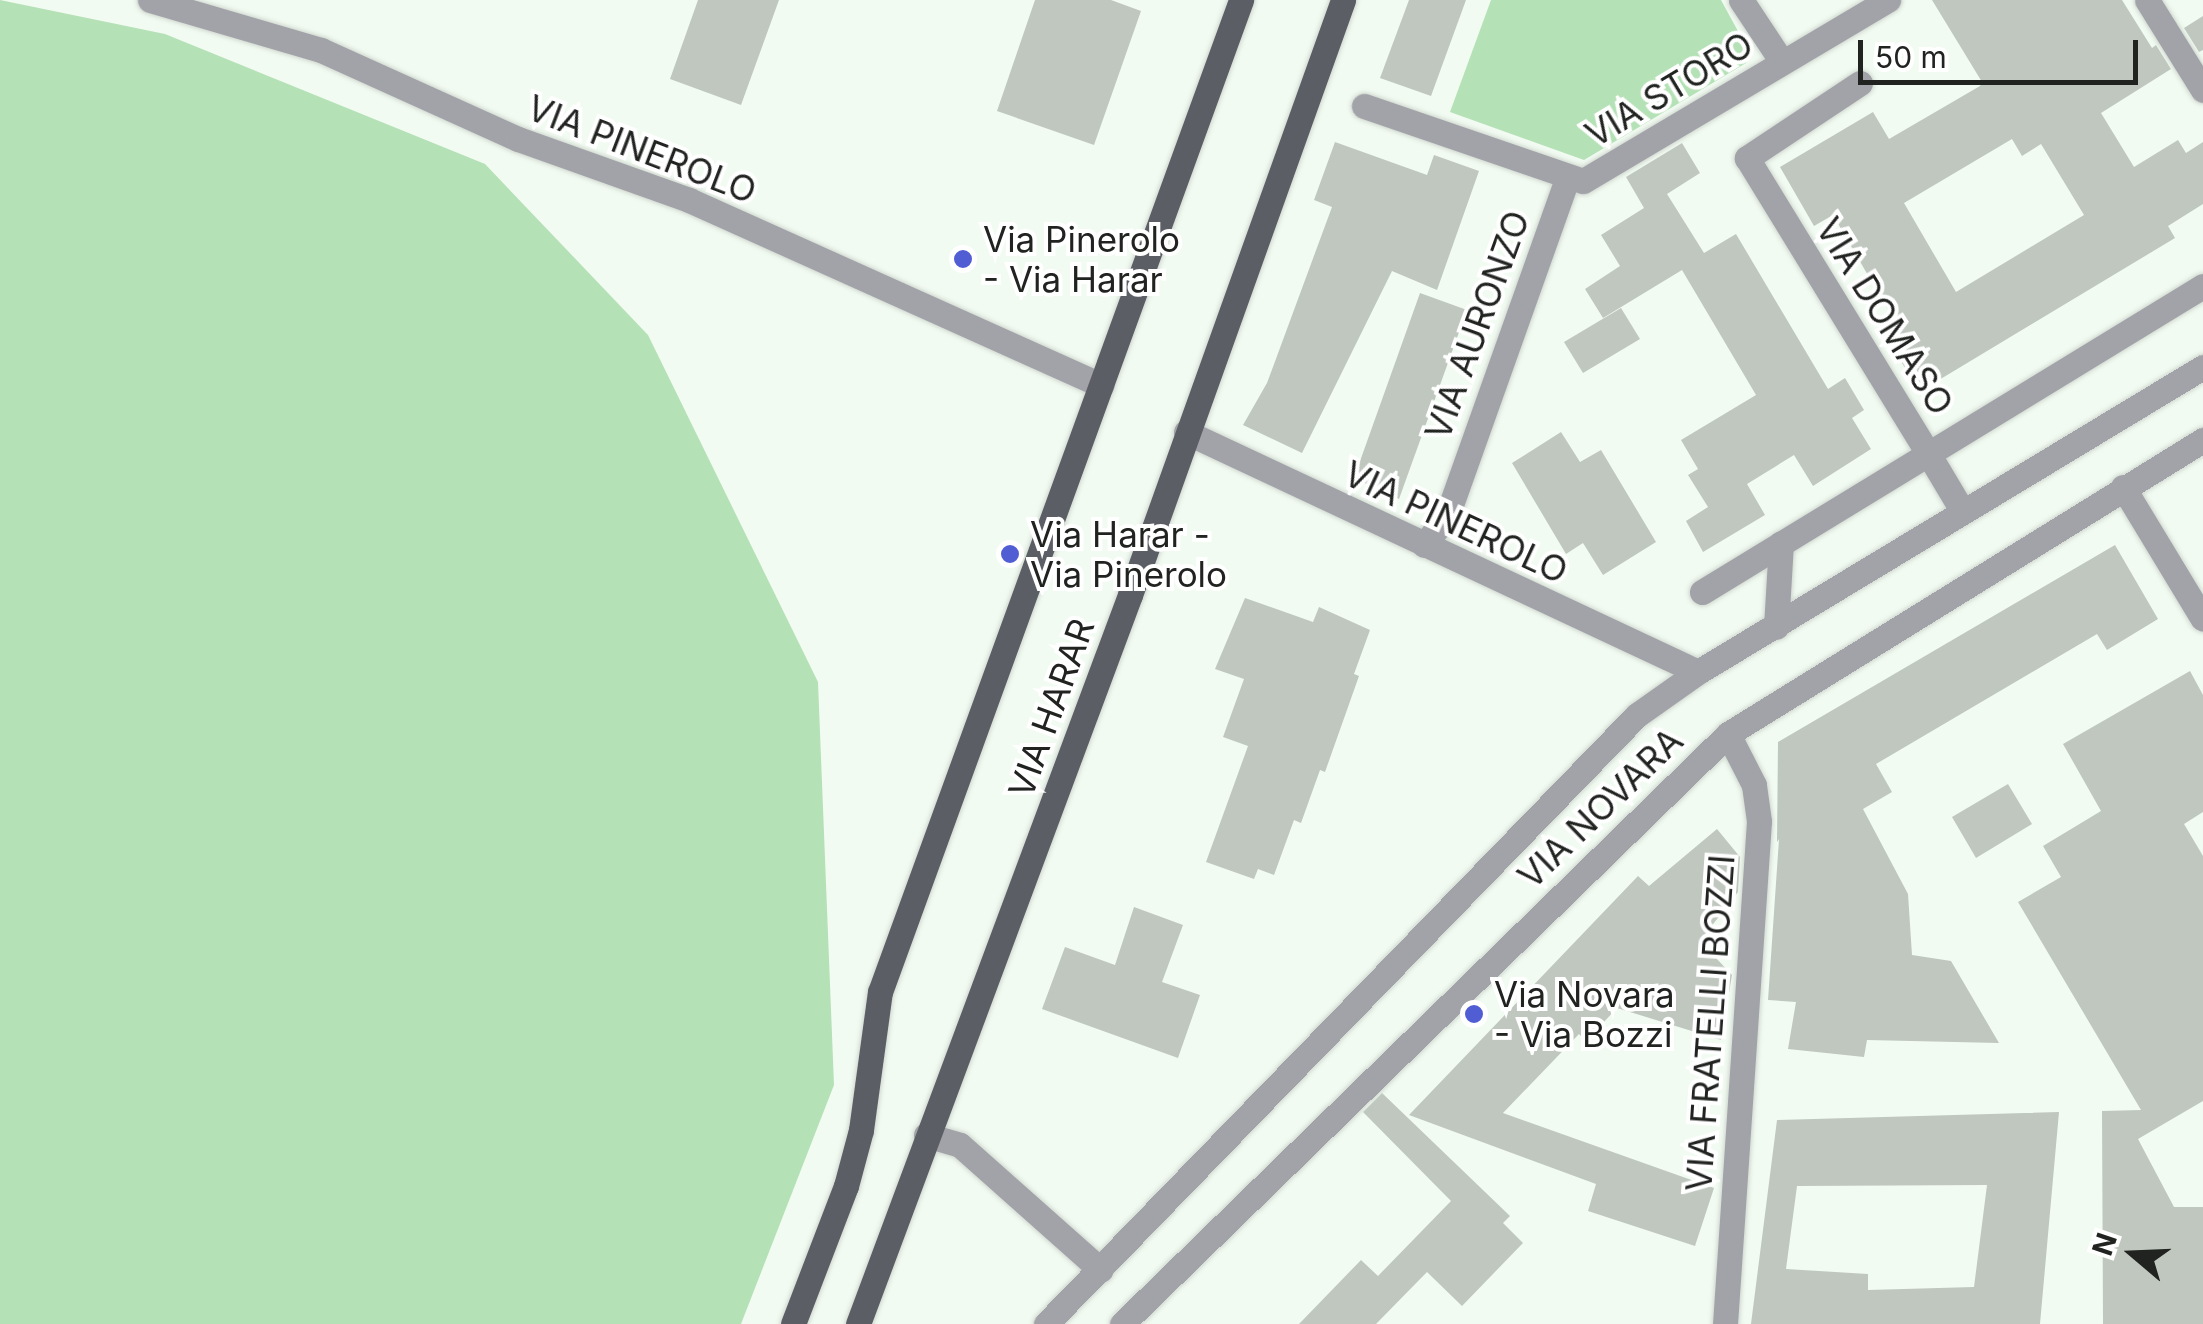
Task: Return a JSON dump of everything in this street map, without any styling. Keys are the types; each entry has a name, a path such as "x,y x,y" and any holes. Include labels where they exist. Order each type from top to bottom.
{"main road":[{"name":"VIA HARAR","path":"794,1324 846,1186 861,1130 880,992 1241,0"},
{"name":"VIA HARAR","path":"858,1324 1124,613 1344,0"}],"street":[{"name":"VIA PINEROLO","path":"150,0 321,50 518,140 688,200 1101,385"},
{"path":"1741,0 1782,62"},
{"name":"VIA STORO","path":"1364,106 1566,179 1584,182 1888,0"},
{"path":"2147,0 2203,90"},
{"name":"VIA DOMASO","path":"1860,83 1747,158 1963,512"},
{"name":"VIA AURONZO","path":"1424,545 1446,516 1566,179"},
{"path":"1702,592 2203,286"},
{"name":"VIA NOVARA","path":"1046,1324 1637,715 1698,672 2203,366"},
{"name":"VIA PINEROLO","path":"1186,432 1698,672"},
{"name":"VIA NOVARA","path":"1122,1324 1728,734 2203,440"},
{"path":"2123,487 2203,619"},
{"path":"1776,627 1782,543"},
{"name":"VIA FRATELLI BOZZI","path":"1724,1324 1759,821 1754,785 1728,734"},
{"path":"926,1136 960,1145 1101,1270"}],"green space":[{"path":"0,0 165,34 485,164 648,335 818,682 834,1085 741,1324 0,1324"},
{"path":"1491,0 1721,0 1751,55 1746,63 1584,160 1450,112"}],"building":[{"path":"698,0 779,0 741,105 670,79"},
{"path":"1035,0 1111,0 1141,11 1094,145 997,111"},
{"path":"1409,0 1466,0 1431,96 1380,78"},
{"path":"1932,0 2122,0 2152,48 2156,45 2171,69 2101,113 2134,167 2178,140 2186,153 2203,142 2203,204 2168,226 2175,238 1919,392 1885,334 1898,327 1833,215 1814,226 1780,167 1873,112 1889,139 1982,82","holes":["2012,139 2022,156 2041,144 2084,215 1956,292 1904,203"]},
{"path":"2203,16 2203,50 2199,52 2184,28"},
{"path":"1335,142 1427,175 1434,155 1479,171 1437,290 1392,271 1302,453 1243,425 1267,383 1332,207 1314,200"},
{"path":"1682,143 1700,173 1667,194 1704,253 1736,234 1828,389 1845,378 1864,410 1852,418 1871,449 1813,486 1794,455 1747,484 1765,515 1703,552 1686,521 1708,507 1688,475 1698,469 1681,440 1756,395 1682,270 1603,318 1585,289 1620,266 1601,235 1644,208 1626,177"},
{"path":"1420,293 1467,310 1399,499 1354,478"},
{"path":"1621,308 1640,339 1583,373 1564,342"},
{"path":"1561,432 1580,462 1601,450 1656,542 1603,575 1583,543 1566,554 1512,463"},
{"path":"2115,545 2158,619 2107,650 2097,634 1876,764 1892,792 1863,809 1908,894 1912,955 1951,961 1999,1043 1867,1040 1864,1057 1788,1049 1796,1002 1768,1000 1779,839 1777,842 1778,742"},
{"path":"1245,598 1313,622 1319,607 1370,630 1354,674 1359,676 1325,772 1320,770 1301,823 1294,820 1274,875 1258,869 1254,879 1206,862 1248,746 1223,737 1244,679 1215,669"},
{"path":"2190,671 2203,695 2203,812 2184,824 2203,856 2203,1101 2138,1139 2174,1207 2203,1207 2203,1324 2103,1324 2102,1111 2141,1110 2018,902 2061,877 2043,846 2101,811 2063,744"},
{"path":"2008,784 2032,824 1976,858 1952,817"},
{"path":"1717,829 1740,857 1738,892 1700,941 1732,975 1721,1040 1617,1008 1586,1041 1579,1034 1503,1113 1714,1188 1695,1246 1588,1211 1596,1184 1409,1115 1638,876 1649,886"},
{"path":"1134,907 1183,925 1162,982 1200,995 1178,1058 1042,1009 1065,947 1115,965"},
{"path":"1382,1093 1510,1216 1503,1223 1523,1243 1462,1306 1427,1272 1376,1324 1299,1324 1361,1260 1378,1276 1451,1201 1363,1112"},
{"path":"2059,1112 2040,1324 1751,1324 1777,1120","holes":["1987,1185 1974,1287 1868,1290 1868,1274 1786,1269 1797,1186"]}],"place":[{"name":"Via Pinerolo - Via Harar","path":"963,259"},
{"name":"Via Harar - Via Pinerolo","path":"1010,554"},
{"name":"Via Novara - Via Bozzi","path":"1474,1014"}]}
